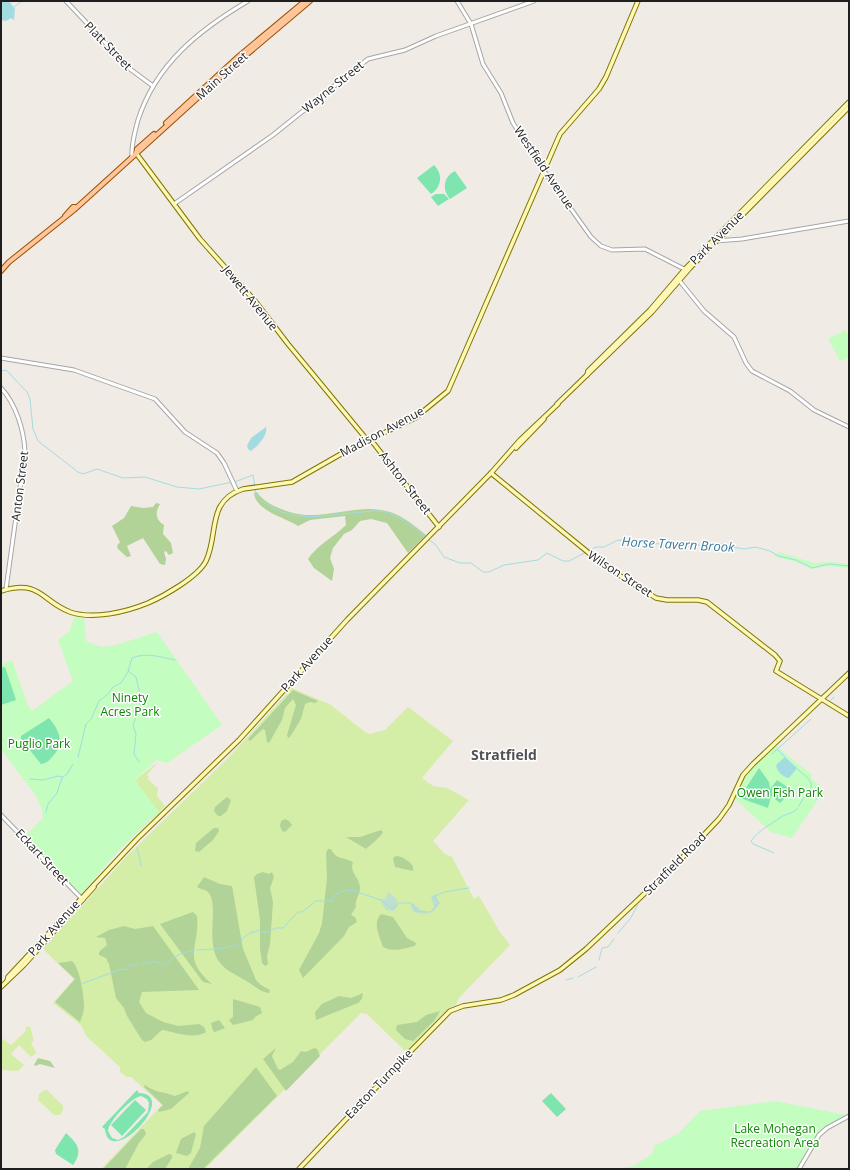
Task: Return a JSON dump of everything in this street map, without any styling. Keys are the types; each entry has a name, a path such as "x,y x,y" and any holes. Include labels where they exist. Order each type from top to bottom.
{"main road":[{"name":"Main Street","path":"136,153 137,149 239,56 305,1"},
{"name":"Main Street","path":"1,271 9,262 65,216 65,213 75,207 132,157 241,58 310,1"},
{"name":"Madison Avenue","path":"1,591 6,589 23,588 35,589 62,608 81,615 122,611 147,603 194,575 202,568 209,552 217,510 237,491 292,482 369,440 415,418 446,394 452,386 560,134 599,89 606,77 638,1"},
{"name":"Park Avenue","path":"826,128 849,102"},
{"name":"Park Avenue","path":"1,987 10,980 141,835 239,740 344,624 491,473 524,436 587,375 588,371 650,310 686,270 826,128 849,107"},
{"name":"Jewett Avenue","path":"136,153 200,239 255,301 288,344 369,440"},
{"name":"Ashton Street","path":"369,440 439,527"},
{"name":"Wilson Street","path":"491,473 550,520 587,553 656,598 669,600 698,600 706,602 729,621 765,646 780,661 776,671 822,700"},
{"name":"Stratfield Road","path":"463,1006 501,1000 514,995 560,970 586,949 681,858 719,819 729,805 746,771 849,673"},
{"path":"822,700 849,716"},
{"name":"Easton Turnpike","path":"299,1169 450,1011 463,1006"}],"street":[{"name":"Platt Street","path":"66,1 125,65 154,86"},
{"path":"132,157 131,148 139,118 154,86 170,61 188,42 248,1"},
{"name":"Westfield Avenue","path":"457,1 471,24 484,64 501,93 513,123 544,171 597,243 612,250 645,248 686,270"},
{"name":"Wayne Street","path":"174,204 273,135 368,59 405,50 436,36 534,1"},
{"path":"715,241 849,221"},
{"path":"678,280 704,311 734,337 746,363 752,371 790,391 814,410 849,427"},
{"path":"1,358 74,370 155,399 185,432 216,453 224,463 237,491"},
{"name":"Anton Street","path":"1,388 14,407 25,448 6,589"},
{"name":"Eckart Street","path":"1,814 82,899"},
{"path":"799,1169 819,1135 827,1128 849,1116"}],"green space":[{"path":"434,165 439,172 440,180 437,188 431,194 417,178"},
{"path":"455,171 467,188 450,199 446,192 445,184 448,177"},
{"path":"436,194 444,194 449,199 438,206 431,197"},
{"path":"845,330 849,337 849,358 840,361 828,339"},
{"path":"257,492 272,505 302,515 317,515 363,509 388,511 405,519 426,535 408,553 387,523 371,519 360,521 352,530 344,534 333,548 330,558 334,569 332,581 314,568 308,559 316,549 346,525 345,516 310,520 298,526 265,509 256,499 254,493"},
{"path":"156,503 160,504 157,510 157,518 164,525 163,534 171,543 173,553 169,555 166,551 164,552 166,559 165,565 160,564 143,538 127,546 131,556 127,557 118,549 117,546 120,542 112,526 124,518 131,506 143,508 153,507"},
{"path":"779,552 814,563 832,562 849,564 849,568 827,566 812,569 796,562 774,556"},
{"name":"Ninety Acres Park","path":"75,616 84,618 86,641 101,647 116,645 157,632 222,725 167,763 156,760 135,780 159,812 120,849 81,894 78,893 25,836 43,818 42,809 36,796 1,749 1,665 12,660 28,706 32,711 73,681 58,640 69,632"},
{"path":"5,667 16,700 1,705 1,668"},
{"path":"292,688 331,705 365,732 370,734 385,730 408,707 453,741 422,778 433,786 447,788 469,800 433,841 445,854 452,857 474,899 479,896 500,932 510,945 459,998 456,1005 448,1009 406,1052 367,1014 361,1013 205,1169 101,1169 162,1105 131,1077 127,1077 120,1072 120,1067 86,1036 81,1025 53,1003 74,979 43,949 126,857 229,757"},
{"path":"293,690 318,701 315,703 310,702 305,704 301,719 290,737 288,738 287,735 296,705 293,699 285,708 282,720 269,743 267,742 265,730 263,729 250,741 248,739"},
{"name":"Puglio Park","path":"49,718 56,728 60,742 59,747 49,761 41,764 21,739 21,736"},
{"name":"Owen Fish Park","path":"775,745 812,775 811,779 820,785 823,792 792,838 771,832 734,798 749,770"},
{"path":"158,762 147,775 149,777 148,779 156,787 158,787 157,796 165,806 158,814 146,823 134,783 139,777"},
{"path":"759,768 769,782 770,789 777,780 790,789 790,793 780,803 771,796 768,808 743,799 742,794"},
{"path":"227,797 231,800 227,811 221,816 218,816 214,811 215,807"},
{"path":"285,819 292,825 285,832 282,831 280,826 281,821"},
{"path":"214,828 218,828 219,831 213,840 199,852 195,851 196,843"},
{"path":"381,830 383,832 382,834 366,849 346,837 360,837"},
{"path":"328,849 331,849 338,857 353,862 352,869 360,884 360,888 356,907 351,915 355,917 357,922 349,927 344,936 303,978 299,970 319,933 322,923 327,878 326,853"},
{"path":"396,856 410,862 413,866 413,871 395,867 393,858"},
{"path":"263,872 269,874 272,872 274,877 270,888 273,902 270,944 267,956 268,964 265,966 262,963 260,949 260,920 254,877"},
{"path":"204,877 220,884 232,886 243,949 256,980 270,990 269,993 258,989 229,971 220,963 215,955 212,935 213,905 208,892 197,887"},
{"path":"388,892 397,899 398,907 393,911 386,910 380,900 386,898"},
{"path":"435,894 440,903 432,912 429,914 422,914 413,912 410,902 422,911 428,913 431,912 434,907 431,897"},
{"path":"193,912 197,916 194,959 203,975 212,984 203,982 160,924"},
{"path":"381,914 393,917 407,938 416,943 415,946 395,950 383,947 377,926 378,918"},
{"path":"124,926 135,929 153,926 199,990 142,992 139,1002 146,1013 163,1022 178,1026 199,1024 204,1027 206,1032 195,1035 184,1035 162,1030 151,1040 145,1042 142,1040 127,1016 124,1008 116,998 109,964 106,958 99,955 99,952 107,945 105,938 96,937 109,930"},
{"path":"72,961 81,982 83,996 84,1009 80,1022 55,1002 75,979 58,963"},
{"path":"363,993 362,999 358,1003 316,1020 315,1012 322,1004 339,996 351,998"},
{"path":"233,999 260,1007 262,1013 253,1020 233,1025 229,1020 233,1017"},
{"path":"440,1011 434,1021 413,1041 405,1039 396,1030 397,1025 417,1022 426,1015"},
{"path":"219,1020 225,1028 215,1032 213,1031 211,1023"},
{"path":"30,1026 34,1041 31,1042 36,1053 31,1057 19,1045 11,1054 24,1065 18,1071 1,1070 1,1038 11,1045 25,1032 26,1027"},
{"path":"276,1048 272,1056 278,1069 280,1070 293,1062 301,1051 306,1052 314,1048 317,1049 320,1056 286,1091 263,1059"},
{"path":"38,1058 50,1061 55,1068 40,1064 35,1066 34,1065"},
{"path":"256,1067 277,1096 203,1169 188,1169 200,1148 204,1126"},
{"path":"145,1085 155,1091 175,1096 188,1091 189,1093 171,1109 159,1112 158,1110 163,1105 144,1087"},
{"path":"47,1090 63,1106 63,1110 60,1115 54,1115 38,1100 39,1094"},
{"path":"137,1090 139,1093 150,1097 152,1105 148,1116 129,1136 118,1141 109,1139 105,1129 102,1127","holes":["141,1096 147,1099 149,1103 148,1112 124,1137 118,1140 112,1138 108,1131 109,1127 121,1110 137,1097"]},
{"path":"551,1093 566,1109 557,1117 542,1101"},
{"path":"135,1100 146,1110 122,1136 111,1125"},
{"name":"Lake Mohegan Recreation Area","path":"775,1101 846,1115 825,1126 816,1135 797,1169 617,1169 634,1166 653,1153 654,1146 678,1134 700,1111"},
{"path":"141,1129 144,1129 146,1134 139,1143 125,1169 103,1169"},
{"path":"194,1132 196,1134 191,1153 187,1156 176,1153 181,1139"},
{"path":"66,1133 74,1141 78,1148 78,1156 73,1165 56,1154 55,1150"},
{"path":"169,1154 172,1155 172,1158 165,1169 146,1169 153,1162"}],"water":[{"path":"1,1 9,1 15,9 14,20 11,18 6,21 1,20"},
{"path":"266,427 264,437 251,451 248,449 247,446 251,438"},
{"path":"785,757 797,768 789,778 781,774 776,765"}],"waterway":[{"path":"13,8 22,1"},
{"name":"Horse Tavern Brook","path":"1,371 6,370 27,392 30,399 33,429 38,441 78,472 83,474 97,469 123,478 145,477 177,487 199,489 237,481 253,475 255,486"},
{"name":"Horse Tavern Brook","path":"255,489 258,497 264,503 281,512 292,515 327,516 380,511 398,517 425,536"},
{"name":"Horse Tavern Brook","path":"429,540 435,544 444,557 460,563 471,563 483,572 489,572 504,565 538,560 547,553 563,561 569,561 596,547 604,547 618,540 680,546 723,544 745,549 755,547 770,551 778,556 796,560 812,568 829,564 849,566"},
{"path":"78,757 86,724 91,719 99,701 108,694 113,687 121,683 128,672 132,658 148,655 175,660"},
{"path":"128,671 136,677 142,702 133,725 136,734 134,754 139,762"},
{"path":"831,700 834,697"},
{"path":"772,754 811,719"},
{"path":"778,750 785,757"},
{"path":"46,812 48,804 57,793 62,778 67,774 73,764"},
{"path":"797,769 805,775 811,784 809,791 799,806"},
{"path":"30,779 43,780 58,776 63,777"},
{"path":"811,790 817,799"},
{"path":"774,853 753,844 751,841 765,828 798,808"},
{"path":"137,848 140,860"},
{"path":"140,861 141,866"},
{"path":"438,895 444,892 469,888"},
{"path":"244,937 253,931 253,933 258,930 260,932 267,932 276,928 283,928 298,912 302,912 316,901 332,901 335,895 340,892 351,890 381,900 392,909 399,903 411,903 416,911 427,912 433,910 438,903 434,897 437,895"},
{"path":"618,933 630,919 638,905"},
{"path":"197,950 237,945 243,938"},
{"path":"599,960 602,948 608,947 614,939"},
{"path":"141,964 156,961 163,965 180,954 195,950"},
{"path":"81,984 119,970 127,969 129,965 137,965"},
{"path":"578,977 596,967"},
{"path":"566,980 573,978"}],"district":[{"name":"Stratfield","path":"504,755"}]}
